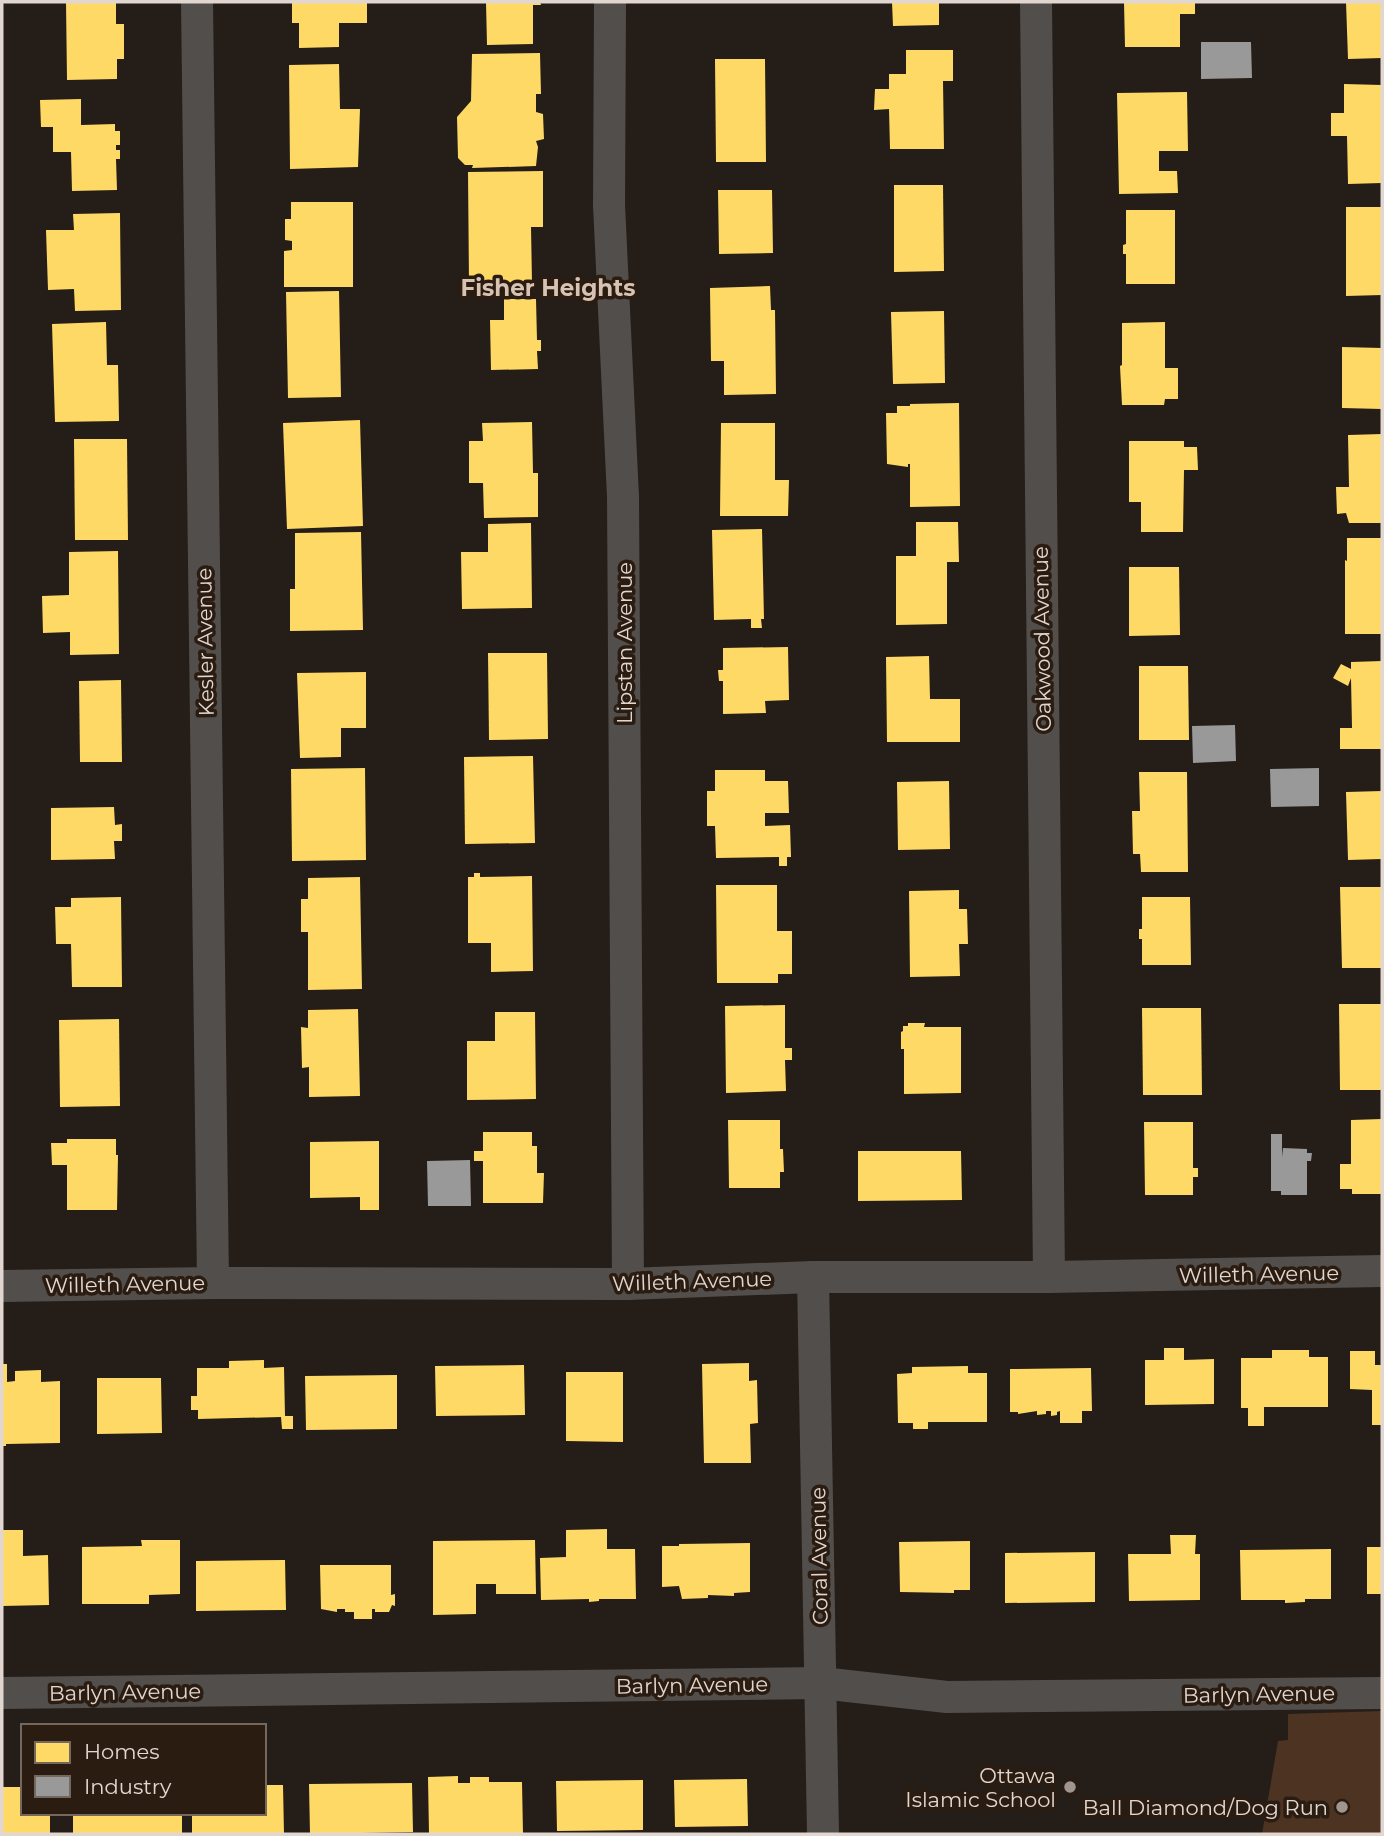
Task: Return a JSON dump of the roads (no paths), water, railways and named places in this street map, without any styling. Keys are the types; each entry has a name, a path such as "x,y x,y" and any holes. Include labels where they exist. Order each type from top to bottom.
{"street":[{"name":"Kesler Avenue","path":"197,2 213,1283"},
{"name":"Lipstan Avenue","path":"610,2 609,205 623,497 628,1284"},
{"name":"Oakwood Avenue","path":"1036,2 1049,1277"},
{"name":"Willeth Avenue","path":"2,1286 213,1283 628,1284 813,1277 1049,1277 1382,1271"},
{"name":"Coral Avenue","path":"813,1277 823,1834"},
{"name":"Barlyn Avenue","path":"2,1693 821,1683 947,1697 1382,1693"}],"place":[{"name":"Ottawa Islamic School","path":"1070,1787"},
{"name":"Ball Diamond/Dog Run","path":"1342,1807"}],"district":[{"name":"Fisher Heights","path":"548,288"}]}
